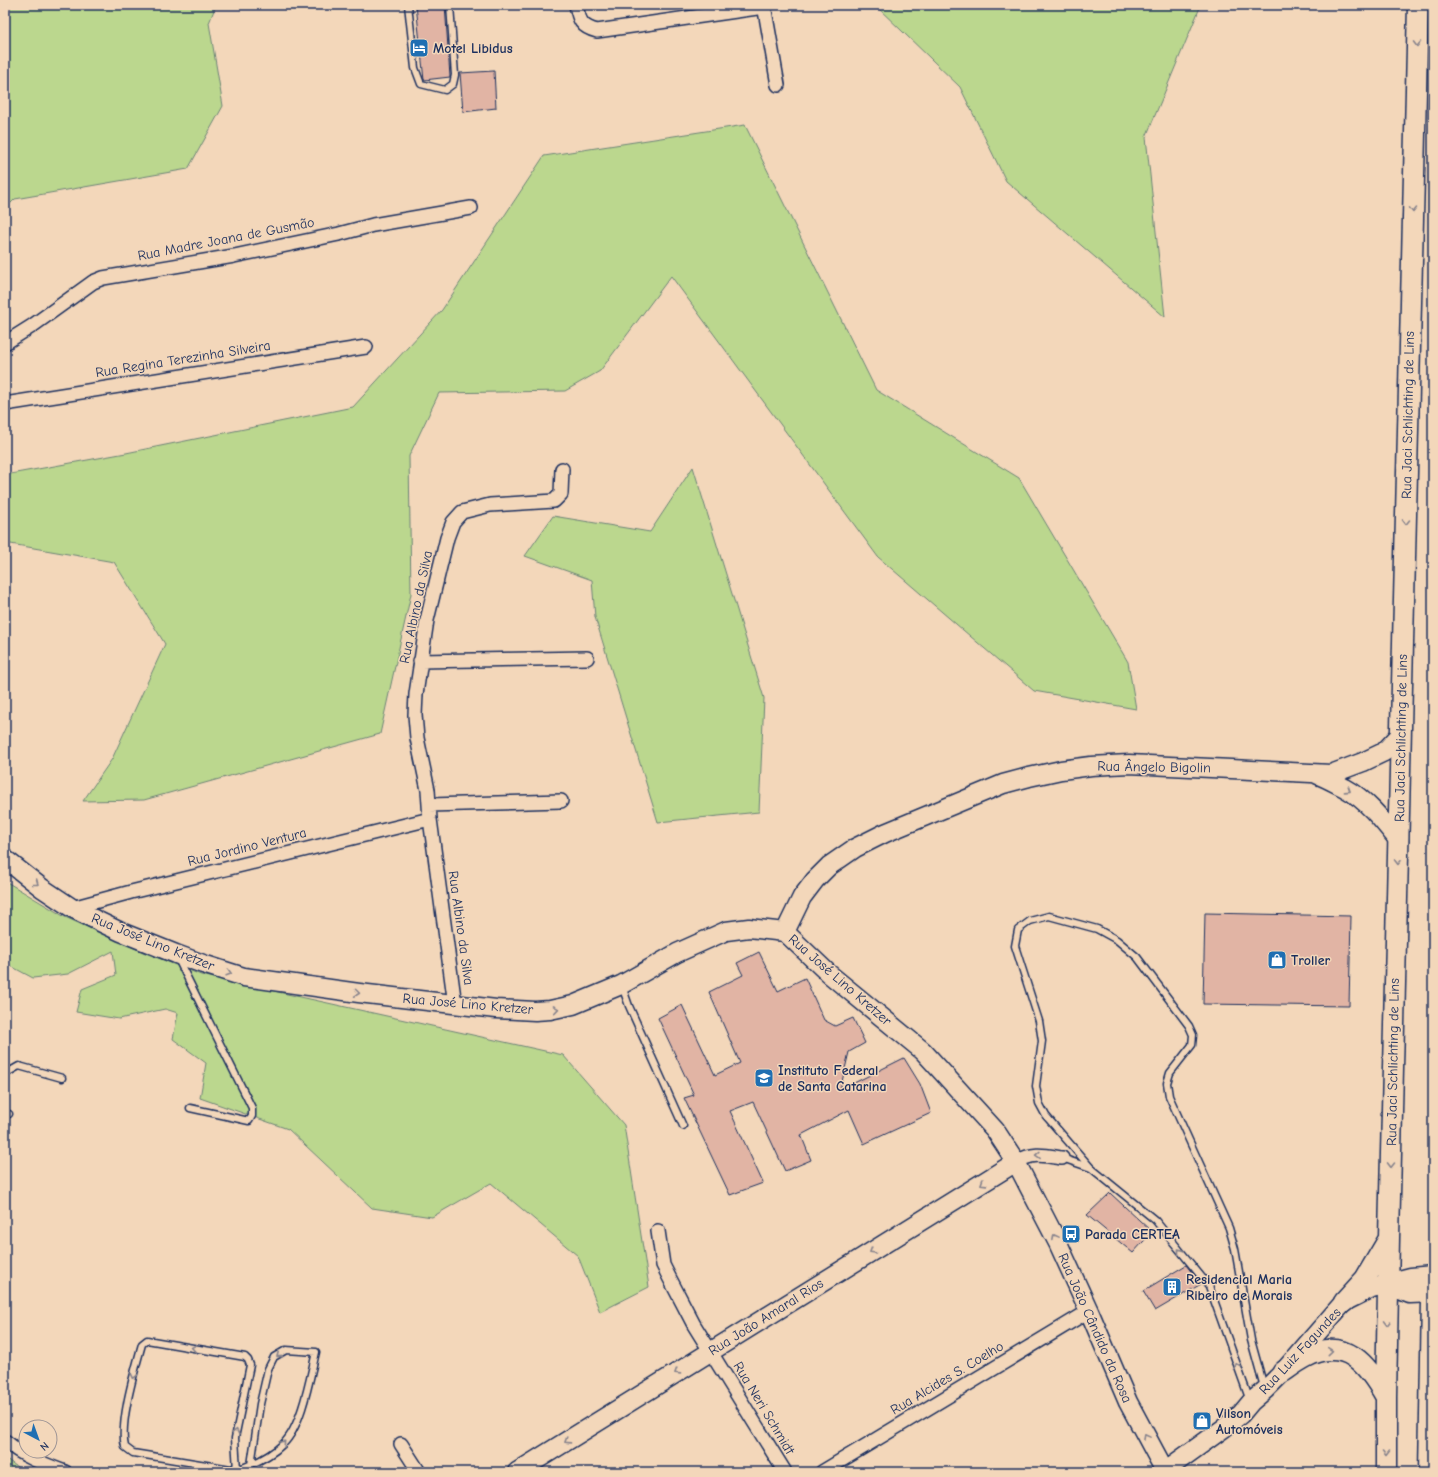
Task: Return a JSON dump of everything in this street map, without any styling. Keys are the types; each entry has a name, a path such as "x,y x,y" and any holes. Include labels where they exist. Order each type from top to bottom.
{"highway":[{"path":"1430,1472 1433,1298"}],"main road":[{"name":"Rua Jaci Schlichting de Lins","path":"1386,1472 1389,1238 1418,5"},
{"path":"1344,1302 1365,1279 1389,1238"},
{"name":"Rua Luiz Fagundes","path":"1388,1284 1410,1278 1433,1276"},
{"path":"1388,1284 1410,1292 1433,1292"},
{"path":"1283,1372 1306,1356 1336,1350 1353,1355 1366,1365 1386,1396"}],"street":[{"path":"576,5 578,16 582,23 588,29 597,31 764,6 778,85"},
{"name":"Rua Madre Joana de Gusmão","path":"5,343 32,326 93,282 103,278 234,256 332,236 373,225 471,208"},
{"name":"Rua Regina Terezinha Silveira","path":"5,404 366,346"},
{"name":"Rua Albino da Silva","path":"455,1005 430,819 428,790 417,738 415,715 420,661 427,620 447,538 453,522 462,512 490,505 554,501 561,494 562,469"},
{"path":"420,661 587,658"},
{"name":"Rua Ângelo Bigolin","path":"786,932 802,897 815,880 829,866 855,848 885,833 1023,778 1091,766 1129,764 1331,774 1384,752 1401,734"},
{"path":"1313,773 1346,788 1368,805 1382,819 1399,841"},
{"path":"430,805 561,801"},
{"name":"Rua Jordino Ventura","path":"72,908 131,892 430,819"},
{"name":"Rua José Lino Kretzer","path":"5,859 42,888 72,908 121,932 202,964 244,977 496,1009 550,1010 573,1005 621,985 677,953 726,931 749,928 786,932 828,973 923,1051 995,1130 1016,1162"},
{"path":"1016,1162 1025,1157 1040,1154 1062,1158"},
{"name":"Rua João Cândido da Rosa","path":"1016,1162 1058,1243 1089,1311 1115,1375 1164,1471"},
{"name":"Rua João Amaral Rios","path":"517,1472 1016,1162"},
{"name":"Rua Neri Schmidt","path":"658,1231 663,1265 694,1325 784,1472"},
{"name":"Rua Luiz Fagundes","path":"1164,1471 1241,1414 1250,1402 1265,1390 1283,1372 1344,1302 1372,1288 1388,1284"},
{"name":"Rua Alcides S. Coelho","path":"822,1472 1089,1311"},
{"path":"5,1441 17,1451 65,1472"},
{"path":"402,1444 419,1472"}],"lane":[{"path":"408,5 415,68 421,84 445,90 453,84 455,75 450,5"},
{"path":"1250,1402 1209,1286 1155,1220 1091,1168 1046,1116 1039,1103 1036,1086 1042,1041 1039,1021 1015,946 1018,930 1030,921 1050,916 1097,929 1118,940 1137,957 1193,1035 1192,1045 1170,1073 1167,1083 1169,1096 1229,1228 1251,1340 1265,1390"},
{"path":"176,954 252,1108 252,1116 249,1121 190,1108"},
{"path":"621,985 683,1126"},
{"path":"5,1074 19,1066 62,1078"},
{"path":"1062,1158 1091,1168"},
{"path":"237,1472 235,1438 250,1365 248,1360 245,1357 147,1340 142,1344 126,1413 123,1437 125,1448 133,1453 237,1472 251,1465 276,1451 291,1435 306,1395 316,1352 286,1350 274,1357 268,1369 260,1404 251,1465"}],"green space":[{"path":"5,5 216,5 209,23 223,106 188,169 15,199 5,209"},
{"path":"875,5 1201,5 1146,137 1165,317 1006,181 960,87"},
{"path":"745,125 876,390 1019,478 1128,662 1136,709 1034,691 878,557 671,276 600,371 565,391 439,393 409,456 411,594 380,734 144,800 83,801 112,759 165,644 114,562 5,543 5,475 126,453 353,407 442,310 544,156"},
{"path":"693,467 764,698 759,812 658,822 595,617 592,580 525,556 553,516 650,532"},
{"path":"5,881 65,917 143,952 201,975 563,1055 624,1125 649,1287 600,1312 578,1256 491,1183 432,1217 372,1208 288,1129 200,1098 206,1063 173,1039 178,1013 165,1009 119,1019 76,1012 82,989 116,975 113,951 68,974 33,978 5,963"},
{"path":"5,1458 24,1472 5,1472"}],"building":[{"path":"416,5 445,5 450,77 424,80"},
{"path":"494,71 496,108 463,112 460,73"},
{"name":"Troller","path":"1205,913 1351,916 1349,1006 1203,1004"},
{"path":"759,952 778,991 805,978 824,1020 835,1026 853,1018 865,1043 849,1052 840,1090 904,1058 920,1084 931,1113 864,1144 849,1110 801,1135 811,1160 785,1171 753,1102 730,1111 763,1183 730,1195 684,1098 694,1095 658,1018 682,1005 715,1075 740,1063 709,992 743,975 737,963"},
{"path":"1110,1193 1152,1232 1133,1253 1087,1215"},
{"name":"Residencial Maria Ribeiro de Morais","path":"1186,1265 1201,1284 1155,1311 1143,1291"}],"place":[{"name":"Motel Libidus","path":"419,48"},
{"name":"Troller","path":"1277,960"},
{"name":"Instituto Federal de Santa Catarina","path":"764,1078"},
{"name":"Parada CERTEA","path":"1071,1234"},
{"name":"Residencial Maria Ribeiro de Morais","path":"1172,1287"},
{"name":"Vilson Automóveis","path":"1202,1421"}]}
